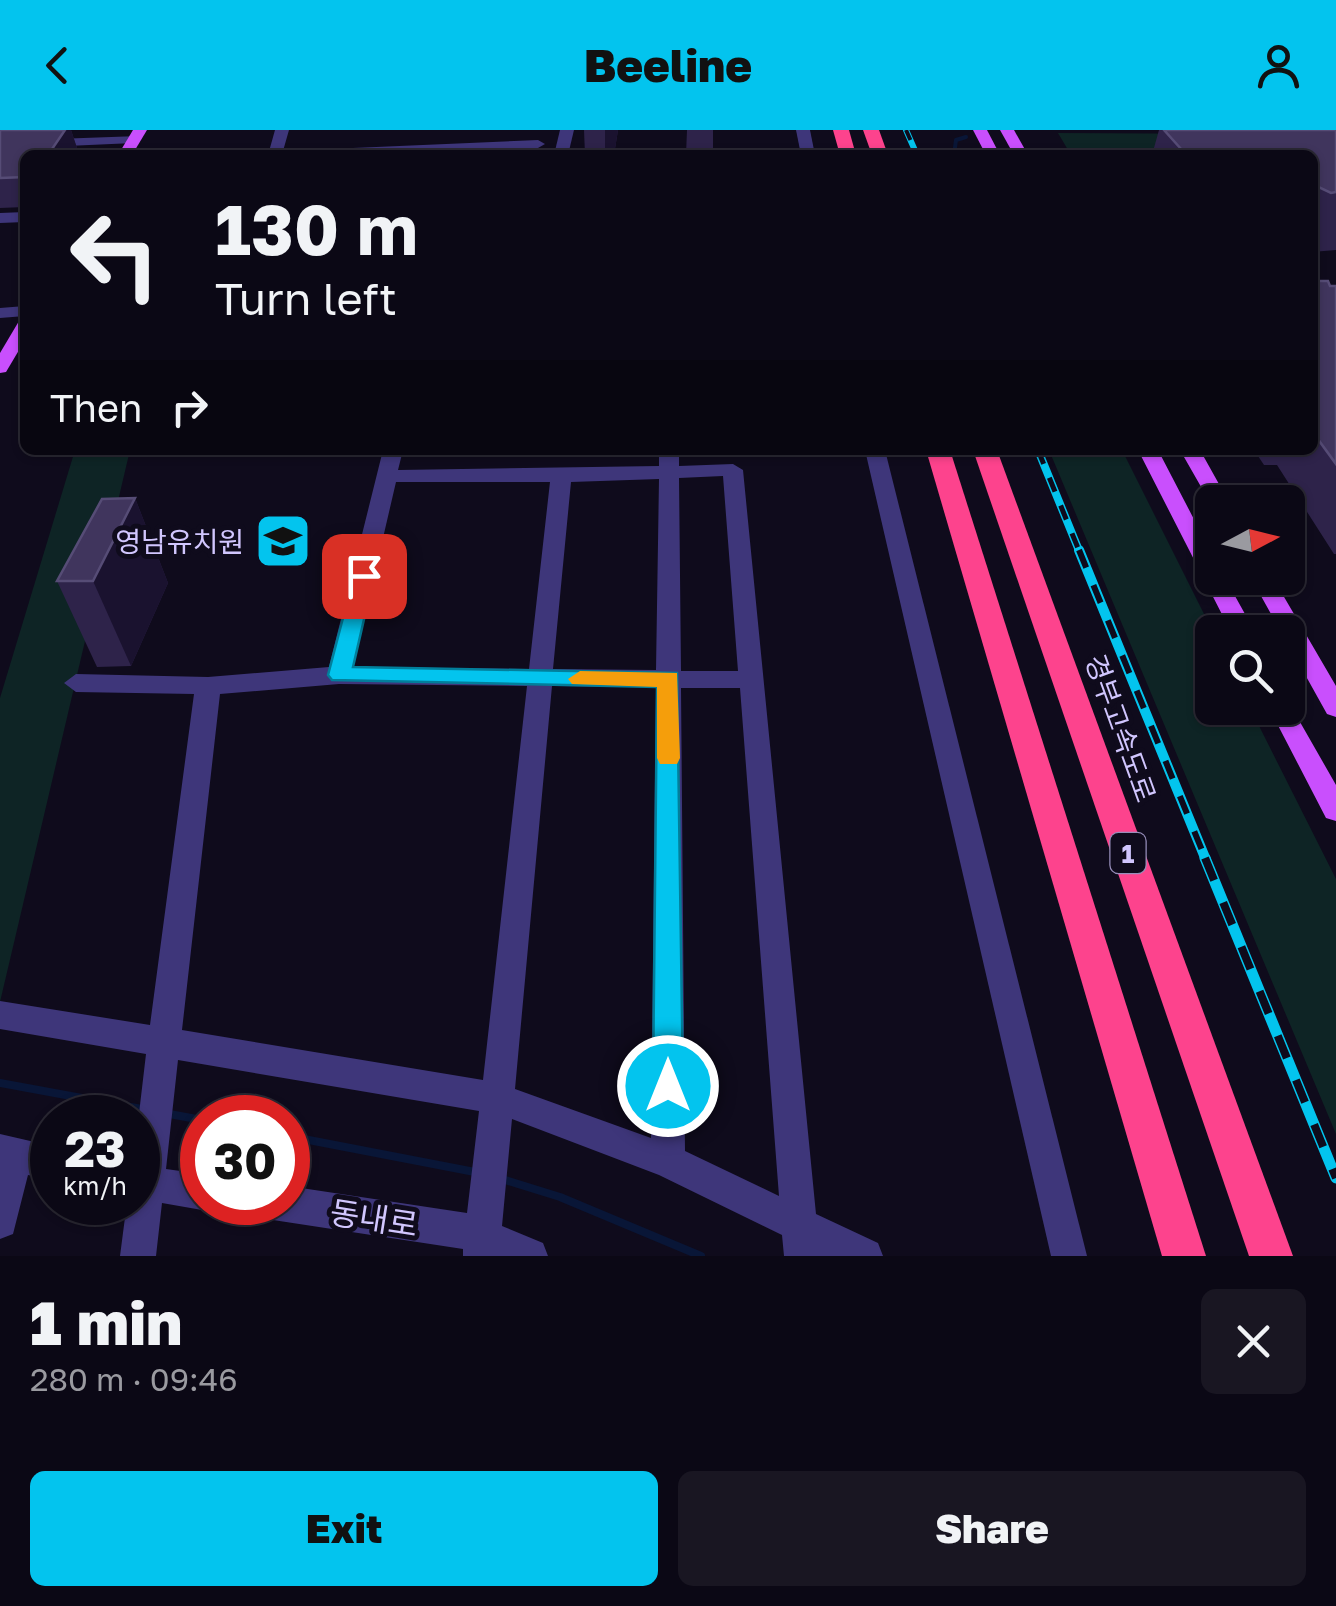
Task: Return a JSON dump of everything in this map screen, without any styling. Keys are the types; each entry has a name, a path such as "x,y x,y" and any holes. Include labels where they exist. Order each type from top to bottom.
{"highway":[{"path":"940,455 1184,1256"},
{"name":"경부고속도로","path":"987,455 1270,1256"}],"main road":[{"path":"0,368 20,334"},
{"path":"1151,455 1195,540"},
{"path":"1193,455 1210,485"},
{"path":"1272,595 1336,708"},
{"path":"1291,725 1336,810"}],"street":[{"path":"0,145 137,135"},
{"path":"410,150 538,144"},
{"path":"340,675 392,455"},
{"path":"876,455 1069,1256"},
{"path":"388,476 561,476 669,461 733,470 801,1239"},
{"path":"668,1161 669,461"},
{"path":"482,1246 561,476"},
{"path":"76,684 208,686 340,675 752,680"},
{"path":"156,1095 208,686"},
{"path":"0,1015 497,1098 668,1161 801,1239 865,1256"},
{"path":"0,1222 7,1153"},
{"name":"동내로","path":"310,1210 530,1256"},
{"path":"138,1256 140,1225"}],"green space":[{"path":"1058,133 1249,134 1264,150 1068,150"},
{"path":"73,455 129,455 0,1002 0,698"},
{"path":"1051,455 1124,455 1204,615 1195,615 1195,725 1259,725 1336,879 1336,1134"}],"building":[{"path":"0,130 65,130 51,150 20,150 20,177 0,178"},
{"path":"1164,130 1336,130 1336,192 1318,187 1318,150 1182,150"},
{"path":"1318,281 1336,286 1336,464 1318,439"},
{"path":"135,498 93,581 57,581 102,499"}],"waterway":[{"path":"955,150 956,140 966,137"},
{"path":"0,1083 65,1095"},
{"path":"164,1113 180,1116"},
{"path":"310,1140 480,1173"},
{"path":"502,1179 560,1197 701,1256"}],"railway":[{"path":"906,130 915,150"},
{"path":"1040,455 1080,553"},
{"path":"1079,550 1206,860"},
{"path":"1205,858 1336,1178"}],"slow traffic":[{"path":"580,679 669,679 668,758"}],"place":[{"name":"영남유치원","path":"283,541"}],"route":[{"path":"364,576 340,675 669,679 668,1086"}]}
